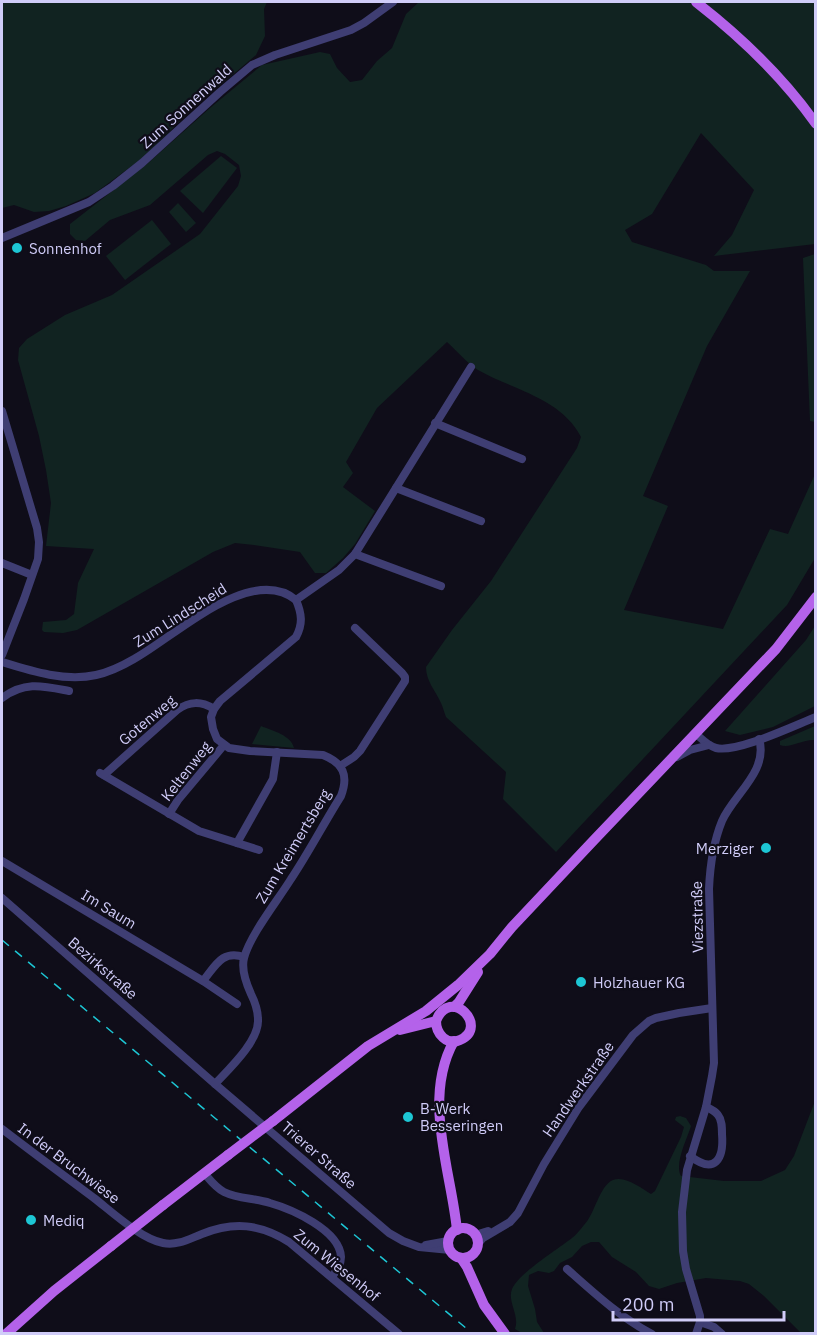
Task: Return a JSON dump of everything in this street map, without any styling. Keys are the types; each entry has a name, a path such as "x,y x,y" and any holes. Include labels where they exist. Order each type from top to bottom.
{"main road":[{"path":"696,2 757,54 816,123"},
{"path":"454,1007 490,954 512,927 776,649 816,597"},
{"path":"6,1334 54,1291 375,1041 436,1005 490,954"},
{"path":"465,1011 449,1007 442,1011 436,1024 439,1034 449,1040 462,1039 469,1031 470,1021 464,1006 474,979"},
{"path":"375,1041 412,1027 436,1024"},
{"path":"449,1040 441,1083 440,1124 444,1158 451,1188 477,1249 466,1257 456,1257 449,1246 451,1234 469,1234"},
{"path":"466,1257 472,1264 490,1314 505,1334"}],"street":[{"name":"Zum Sonnenwald","path":"2,238 89,202 113,186 252,65 351,30 393,2"},
{"path":"355,627 405,677 405,681 360,751 340,766 332,758 323,755 237,750 229,748 218,739 211,717 214,709 230,692 296,637 302,622 296,600 339,570 355,554 471,367"},
{"path":"2,411 38,535 39,553 2,655"},
{"path":"435,423 522,459"},
{"path":"396,488 481,521"},
{"path":"355,554 441,586"},
{"path":"2,563 32,575"},
{"name":"Zum Lindscheid","path":"2,662 71,678 95,675 115,669 136,658 207,612 240,594 256,590 277,590 296,600"},
{"path":"2,698 29,686 69,691"},
{"name":"Gotenweg","path":"142,799 102,774 184,705 201,704 214,709"},
{"path":"696,734 709,745 730,749 746,745 816,717"},
{"name":"Viezstraße","path":"700,1322 683,1251 682,1231 684,1191 690,1156 706,1107 714,1063 709,889 718,832 737,796 753,777 761,751 759,740"},
{"name":"Keltenweg","path":"169,814 224,745"},
{"path":"664,767 690,750 709,745"},
{"path":"237,843 273,779 277,752"},
{"name":"Zum Kreimertsberg","path":"244,957 260,926 341,796 345,783 340,766"},
{"name":"Keltenweg","path":"142,799 199,831 259,850"},
{"name":"Im Saum","path":"2,861 203,981 237,1004"},
{"name":"Bezirkstraße","path":"2,898 215,1084"},
{"path":"203,981 226,956 230,954 244,957 244,974 257,1010 258,1026 255,1034 215,1084"},
{"name":"Handwerkstraße","path":"469,1234 483,1238 510,1222 518,1213 544,1164 579,1107 633,1035 656,1018 679,1012 712,1008"},
{"name":"Trierer Straße","path":"215,1084 389,1233 407,1242 449,1246"},
{"path":"690,1156 699,1162 711,1164 716,1162 723,1151 721,1119 713,1110 706,1107"},
{"name":"In der Bruchwiese","path":"2,1130 120,1219"},
{"path":"204,1173 221,1191 281,1206 308,1219 327,1232 334,1239 341,1256 332,1278"},
{"name":"Zum Wiesenhof","path":"120,1219 151,1240 166,1244 177,1244 218,1228 232,1226 259,1228 274,1233 289,1242 399,1334"},
{"path":"567,1269 610,1306 652,1334"},
{"path":"696,1334 700,1322 714,1327 722,1334"}],"green space":[{"path":"2,2 267,2 264,9 265,36 256,55 198,104 140,160 95,193 49,211 34,212 14,205 2,208"},
{"path":"419,2 815,2 815,244 714,256 732,235 754,190 701,133 652,214 625,230 632,242 706,265 714,271 750,271 707,346 643,496 668,506 624,610 723,629 770,529 788,534 815,474 815,558 787,605 556,852 503,799 506,772 446,717 429,681 426,667 491,581 577,448 581,437 572,424 549,404 478,370 447,342 377,408 346,462 353,473 343,487 375,511 355,544 326,573 315,573 300,552 235,543 213,552 77,630 63,633 42,630 43,622 66,620 74,614 78,583 94,549 46,546 51,503 39,436 18,360 19,348 27,339 65,315 112,295 200,234 238,186 241,176 239,165 217,151 208,155 150,205 110,220 85,241 76,240 70,234 70,224 147,164 262,65 320,52 330,54 337,68 350,82 362,80 377,61 392,48 406,14"},
{"path":"221,156 237,168 203,213 180,191"},
{"path":"178,203 196,223 186,232 169,212"},
{"path":"152,220 171,244 125,280 106,256"},
{"path":"816,254 815,422 810,421 803,258"},
{"path":"815,626 815,706 773,727 740,735 725,731 806,640"},
{"path":"261,726 285,737 294,748 252,744"},
{"path":"815,726 815,740 788,746 780,745 780,741"},
{"path":"815,1101 815,1333 801,1333 764,1296 749,1284 740,1281 706,1278 659,1289 649,1286 636,1272 612,1257 599,1242 591,1242 582,1246 572,1257 560,1263 554,1271 549,1273 538,1271 529,1275 528,1286 537,1322 544,1333 522,1333 515,1329 512,1289 530,1269 576,1234 588,1220 608,1183 623,1179 651,1194 655,1191 684,1127 675,1120 676,1117 686,1118 691,1126 680,1158 681,1176 724,1181 761,1181 785,1170 794,1156"}],"railway":[{"path":"2,940 473,1334"}],"place":[{"name":"Sonnenhof","path":"17,248"},
{"name":"Merziger","path":"766,848"},
{"name":"Holzhauer KG","path":"581,982"},
{"name":"B-Werk Besseringen","path":"408,1117"},
{"name":"Mediq","path":"31,1220"}]}
